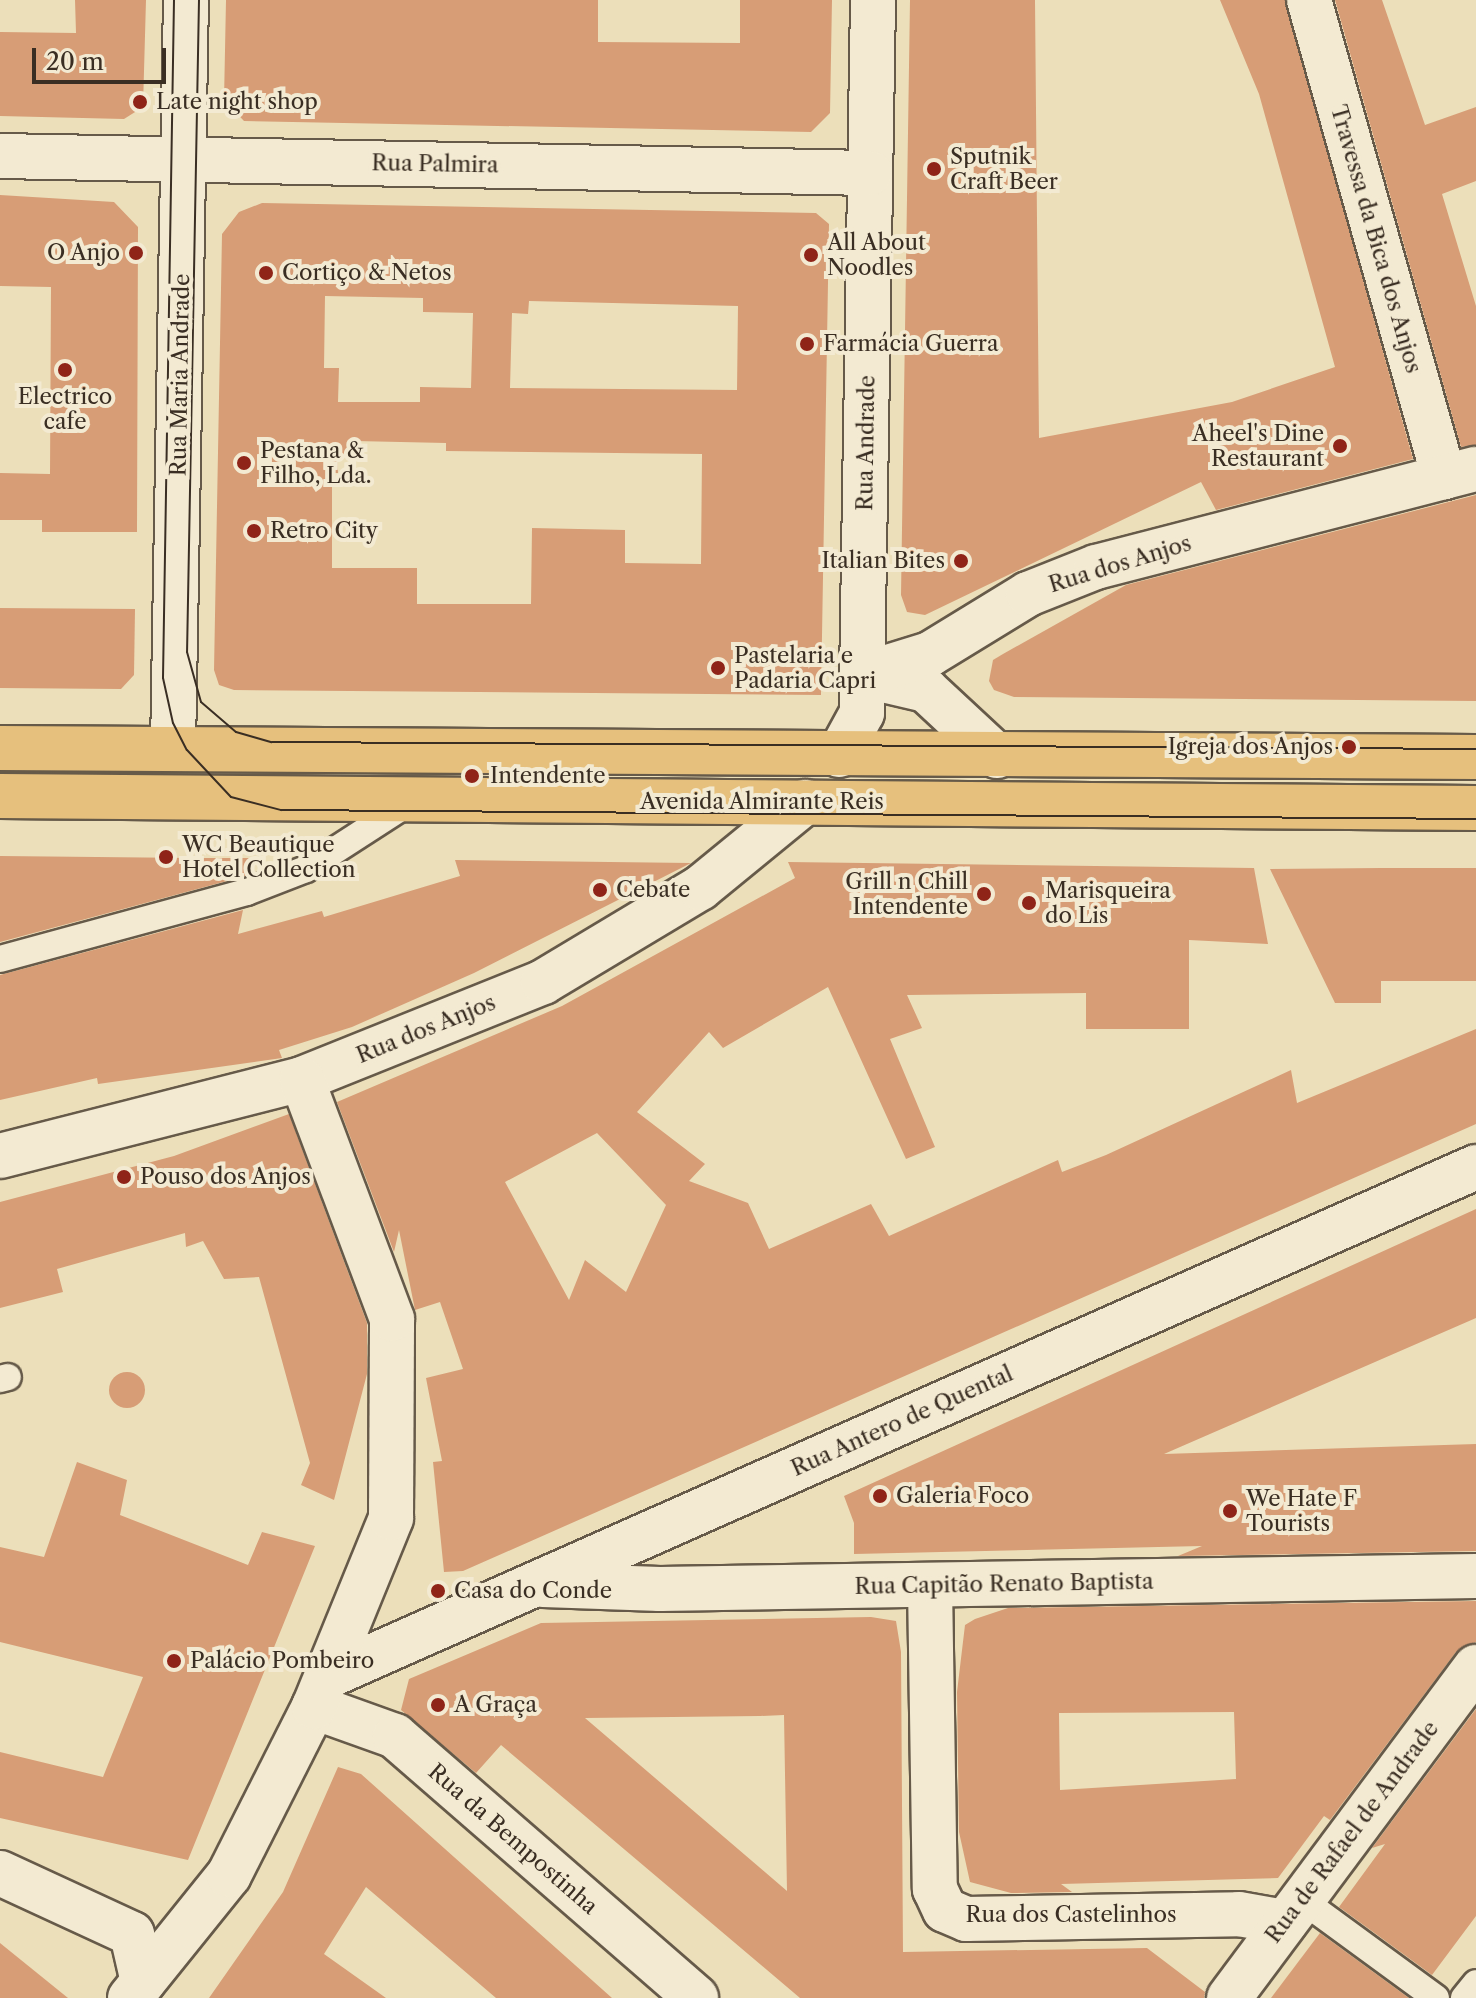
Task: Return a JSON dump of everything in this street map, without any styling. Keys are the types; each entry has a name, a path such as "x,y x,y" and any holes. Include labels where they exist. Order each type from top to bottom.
{"main road":[{"path":"0,748 1476,757"},
{"path":"172,797 173,749"},
{"path":"805,802 839,755"},
{"name":"Avenida Almirante Reis","path":"0,796 1476,808"}],"street":[{"name":"Rua Maria Andrade","path":"173,749 186,0"},
{"name":"Rua Andrade","path":"862,675 873,0"},
{"name":"Travessa da Bica dos Anjos","path":"1309,0 1460,473"},
{"name":"Rua Palmira","path":"0,156 870,173"},
{"name":"Rua dos Anjos","path":"862,675 925,673 1028,594 1096,567 1460,473"},
{"path":"925,673 997,756"},
{"path":"839,755 862,713 862,675"},
{"name":"Rua dos Anjos","path":"0,1156 302,1079 543,982 700,888 805,802"},
{"path":"136,1990 229,1875 321,1692 391,1518 396,1360 384,1290 302,1079"},
{"name":"Rua Antero de Quental","path":"321,1692 533,1584 1476,1167"},
{"name":"Rua Capitão Renato Baptista","path":"533,1584 660,1589 1476,1576"},
{"name":"Rua dos Castelinhos","path":"930,1585 935,1889 945,1910 966,1919 1294,1911"},
{"name":"Rua de Rafael de Andrade","path":"1229,1998 1476,1667"},
{"name":"Rua da Bempostinha","path":"321,1692 395,1736 696,1998"},
{"path":"0,1873 132,1934 136,1990"}],"lane":[{"path":"0,959 262,886 306,869 415,799"},
{"path":"1294,1911 1436,1998"},
{"path":"1464,1998 1476,1983"}],"building":[{"path":"75,0 146,0 143,107 124,119 0,116 0,32 76,33"},
{"path":"226,0 598,0 598,42 740,43 740,0 832,0 830,113 811,132 244,121 224,100"},
{"path":"910,0 1035,0 1039,438 1232,402 1335,367 1259,94 1220,0 1285,0 1413,459 1216,510 1201,482 925,615 907,612 901,595"},
{"path":"1335,0 1382,0 1425,125 1476,107 1476,181 1442,194 1476,306 1476,445 1461,447"},
{"path":"0,195 114,202 138,227 137,532 42,532 42,520 0,520 0,473 50,474 51,287 0,286"},
{"path":"262,203 816,213 829,224 821,695 234,690 219,685 214,670 222,234 239,212","holes":["325,296 423,298 423,312 473,313 471,388 420,387 420,402 338,402 339,368 324,368","529,301 738,306 737,390 510,388 512,313 528,314","355,441 446,443 446,451 702,454 701,564 625,563 625,530 532,528 531,604 417,604 417,568 332,568 332,473 338,473 337,457 355,457"]},
{"path":"1476,495 1476,701 1014,697 994,690 989,681 993,660 1126,585"},
{"path":"0,608 135,609 134,675 121,689 0,688"},
{"path":"0,856 253,858 250,874 242,877 0,942"},
{"path":"455,860 691,863 474,973 352,1027 279,1050 282,1058 98,1084 97,1078 0,1100 0,975 243,910 238,934 322,911 324,917 460,876"},
{"path":"788,862 1254,868 1268,944 1189,940 1189,1029 1086,1029 1086,993 907,995 922,1028 890,1039 935,1147 906,1159 828,987 723,1048 709,1032 637,1112 705,1164 689,1181 748,1203 769,1249 871,1204 889,1236 1058,1160 1062,1172 1106,1155 1291,1070 1297,1103 1476,1029 1476,1124 463,1571 444,1572 433,1462 442,1461 426,1378 463,1369 440,1302 415,1310 399,1230 394,1252 337,1102 562,1006 795,878","holes":["597,1133 666,1205 626,1292 585,1260 569,1300 505,1182"]},
{"path":"1476,868 1476,981 1381,981 1381,1003 1335,1003 1270,869"},
{"path":"289,1114 367,1323 367,1374 334,1500 301,1485 310,1463 259,1277 224,1279 203,1241 186,1247 185,1233 57,1269 63,1292 0,1308 0,1202 174,1156"},
{"path":"1476,1209 1476,1318 1164,1454 1476,1444 1476,1551 1178,1556 1202,1546 854,1554 854,1523 844,1496"},
{"path":"127,1372 140,1377 145,1390 140,1403 127,1408 114,1403 109,1390 114,1377"},
{"name":"Palácio Pombeiro","path":"77,1462 127,1480 120,1515 248,1565 262,1532 315,1546 188,1860 0,1818 0,1752 103,1777 143,1677 0,1642 0,1547 44,1557"},
{"path":"1476,1601 1476,1642 1456,1652 1330,1820 1324,1816 1278,1878 1061,1884 1072,1892 1011,1893 970,1882 959,1832 957,1692 965,1625 1008,1608","holes":["1234,1712 1236,1779 1060,1790 1059,1713"]},
{"path":"871,1617 896,1621 901,1652 903,1952 1147,1948 1205,1992 1204,1998 800,1998 501,1745 476,1773 401,1710 409,1679 541,1623","holes":["784,1715 787,1891 585,1718"]},
{"path":"1476,1709 1476,1916 1432,1975 1339,1907 1385,1844 1372,1848"},
{"path":"338,1767 361,1774 612,1998 496,1998 366,1887 324,1954 386,1998 209,1998 283,1892"},
{"path":"1320,1933 1409,1998 1271,1998"},
{"path":"0,1943 68,1998 0,1998"}],"tram line":[{"path":"174,0 163,678 173,723 187,750 231,797 281,810 1476,819"},
{"path":"199,0 187,652 201,702 236,732 272,742 1476,749"}],"place":[{"name":"Late night shop","path":"140,102"},
{"name":"Sputnik Craft Beer","path":"934,169"},
{"name":"O Anjo","path":"136,253"},
{"name":"All About Noodles","path":"811,255"},
{"name":"Cortiço & Netos","path":"266,273"},
{"name":"Farmácia Guerra","path":"807,344"},
{"name":"Electrico cafe","path":"65,370"},
{"name":"Aheel's Dine Restaurant","path":"1340,446"},
{"name":"Pestana & Filho, Lda.","path":"244,463"},
{"name":"Retro City","path":"254,531"},
{"name":"Italian Bites","path":"961,561"},
{"name":"Pastelaria e Padaria Capri","path":"718,668"},
{"name":"Igreja dos Anjos","path":"1349,747"},
{"name":"Intendente","path":"472,776"},
{"name":"WC Beautique Hotel Collection","path":"166,857"},
{"name":"Cebate","path":"600,890"},
{"name":"Grill n Chill Intendente","path":"984,894"},
{"name":"Marisqueira do Lis","path":"1029,903"},
{"name":"Pouso dos Anjos","path":"124,1177"},
{"name":"Galeria Foco","path":"880,1496"},
{"name":"We Hate F Tourists","path":"1230,1511"},
{"name":"Casa do Conde","path":"438,1591"},
{"name":"Palácio Pombeiro","path":"174,1661"},
{"name":"A Graça","path":"438,1705"}]}
